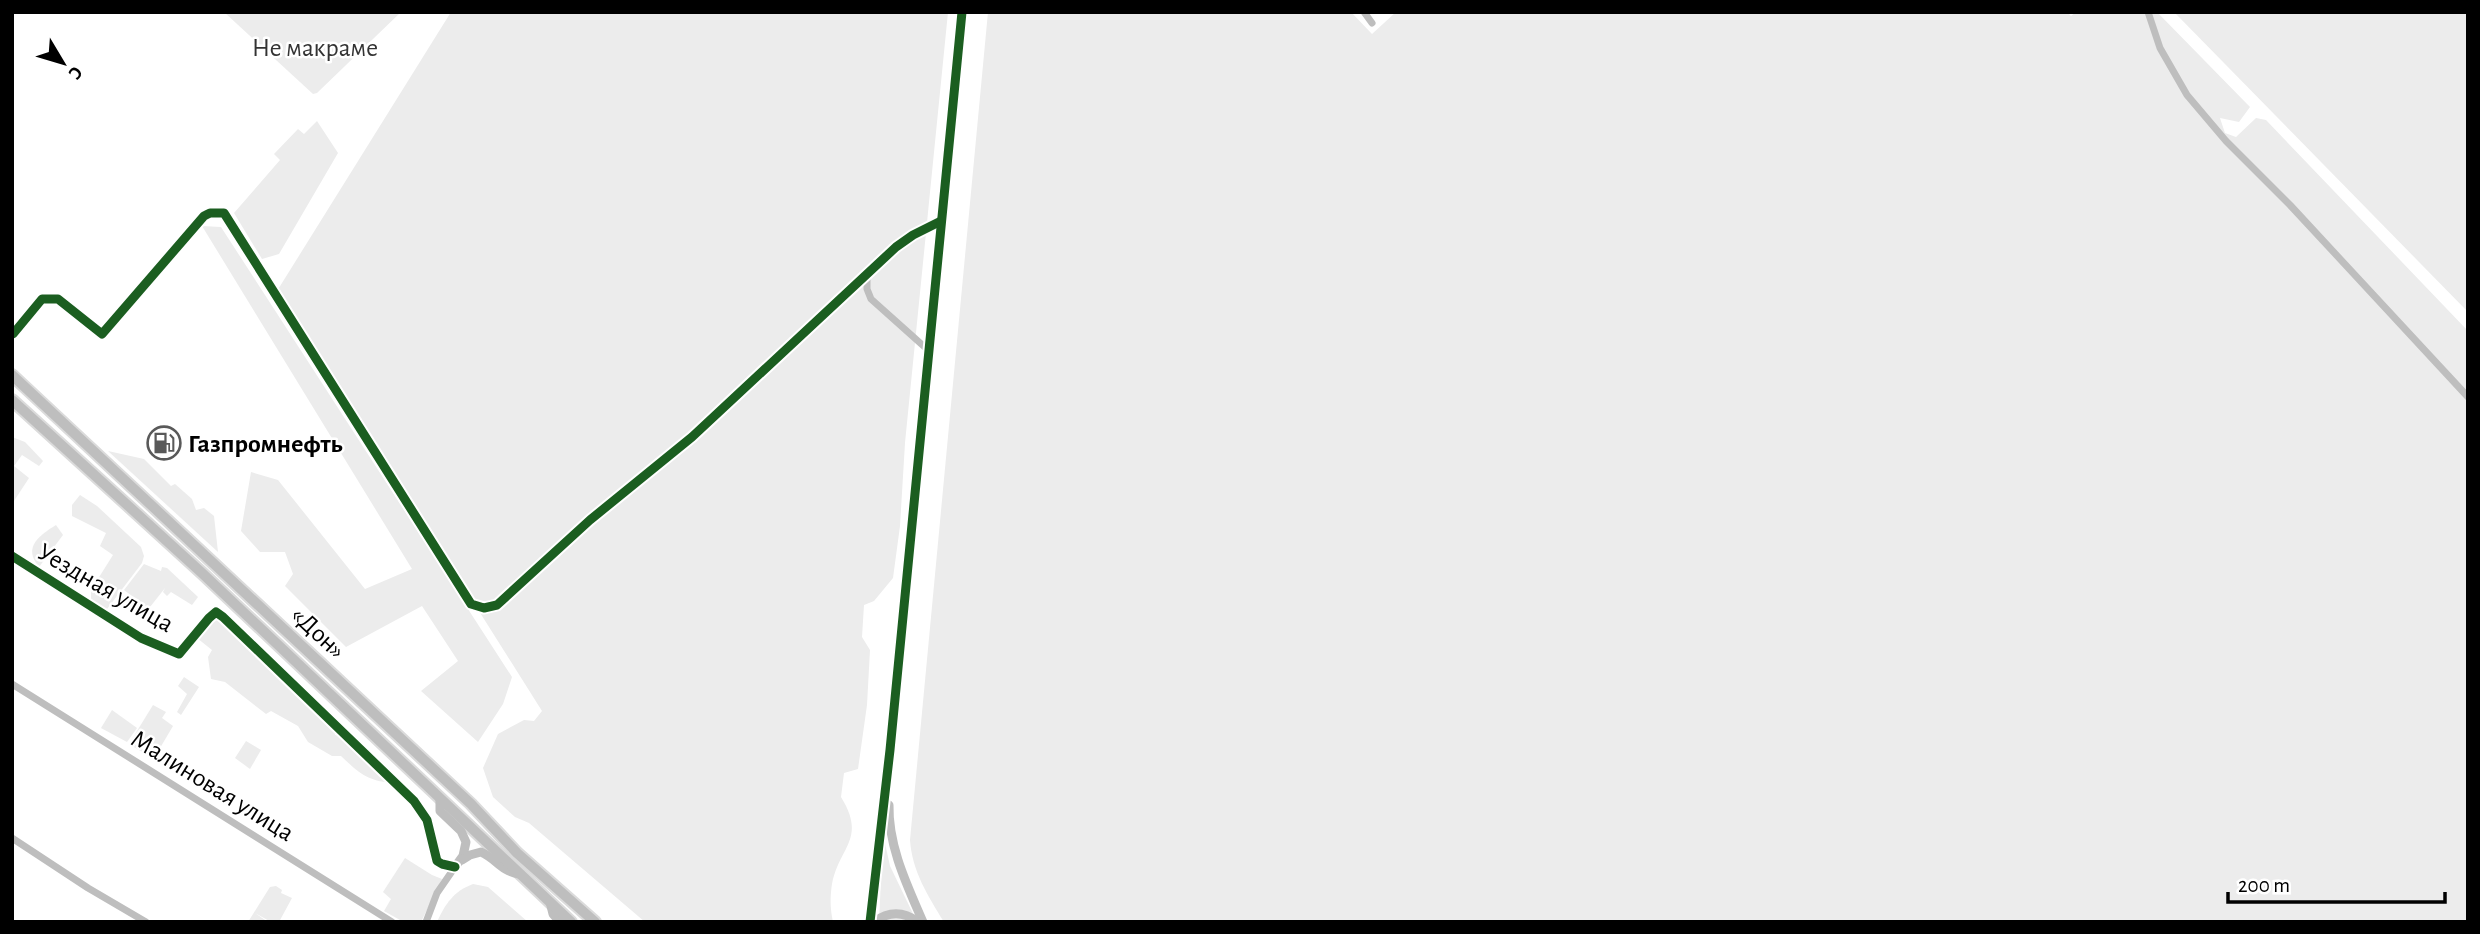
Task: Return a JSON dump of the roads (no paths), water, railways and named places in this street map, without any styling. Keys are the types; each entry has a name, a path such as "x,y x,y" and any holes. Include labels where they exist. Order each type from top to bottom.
{"highway":[{"name":"«Дон»","path":"12,375 471,804 517,853 594,922"},
{"name":"«Дон»","path":"12,400 202,573 571,922"}],"street":[{"path":"872,922 962,12"},
{"path":"1364,12 1372,23"},
{"path":"2148,12 2160,48 2195,104 2226,141 2290,205 2468,397"},
{"path":"13,334 42,299 58,299 102,334 204,216 224,213 471,604 484,608 497,605 590,520 692,437 874,267 913,235 941,221"},
{"path":"867,275 867,289 871,299 928,350"},
{"name":"Уездная улица","path":"12,556 141,638 179,654 216,612 414,801 427,820 437,861 456,867"},
{"name":"Малиновая улица","path":"12,684 392,922"},
{"path":"890,750 889,825 904,880 920,922"},
{"path":"426,922 437,893 463,856 466,842 461,831 440,811 440,800"},
{"path":"12,838 146,922"},
{"path":"456,867 466,857 481,852 493,859 505,872 519,874"},
{"path":"550,902 552,914 560,922"},
{"path":"872,922 886,914 900,913 920,922"}],"place":[{"name":"Газпромнефть","path":"164,443"}],"park label":[{"name":"Не макраме","path":"315,47"}]}
